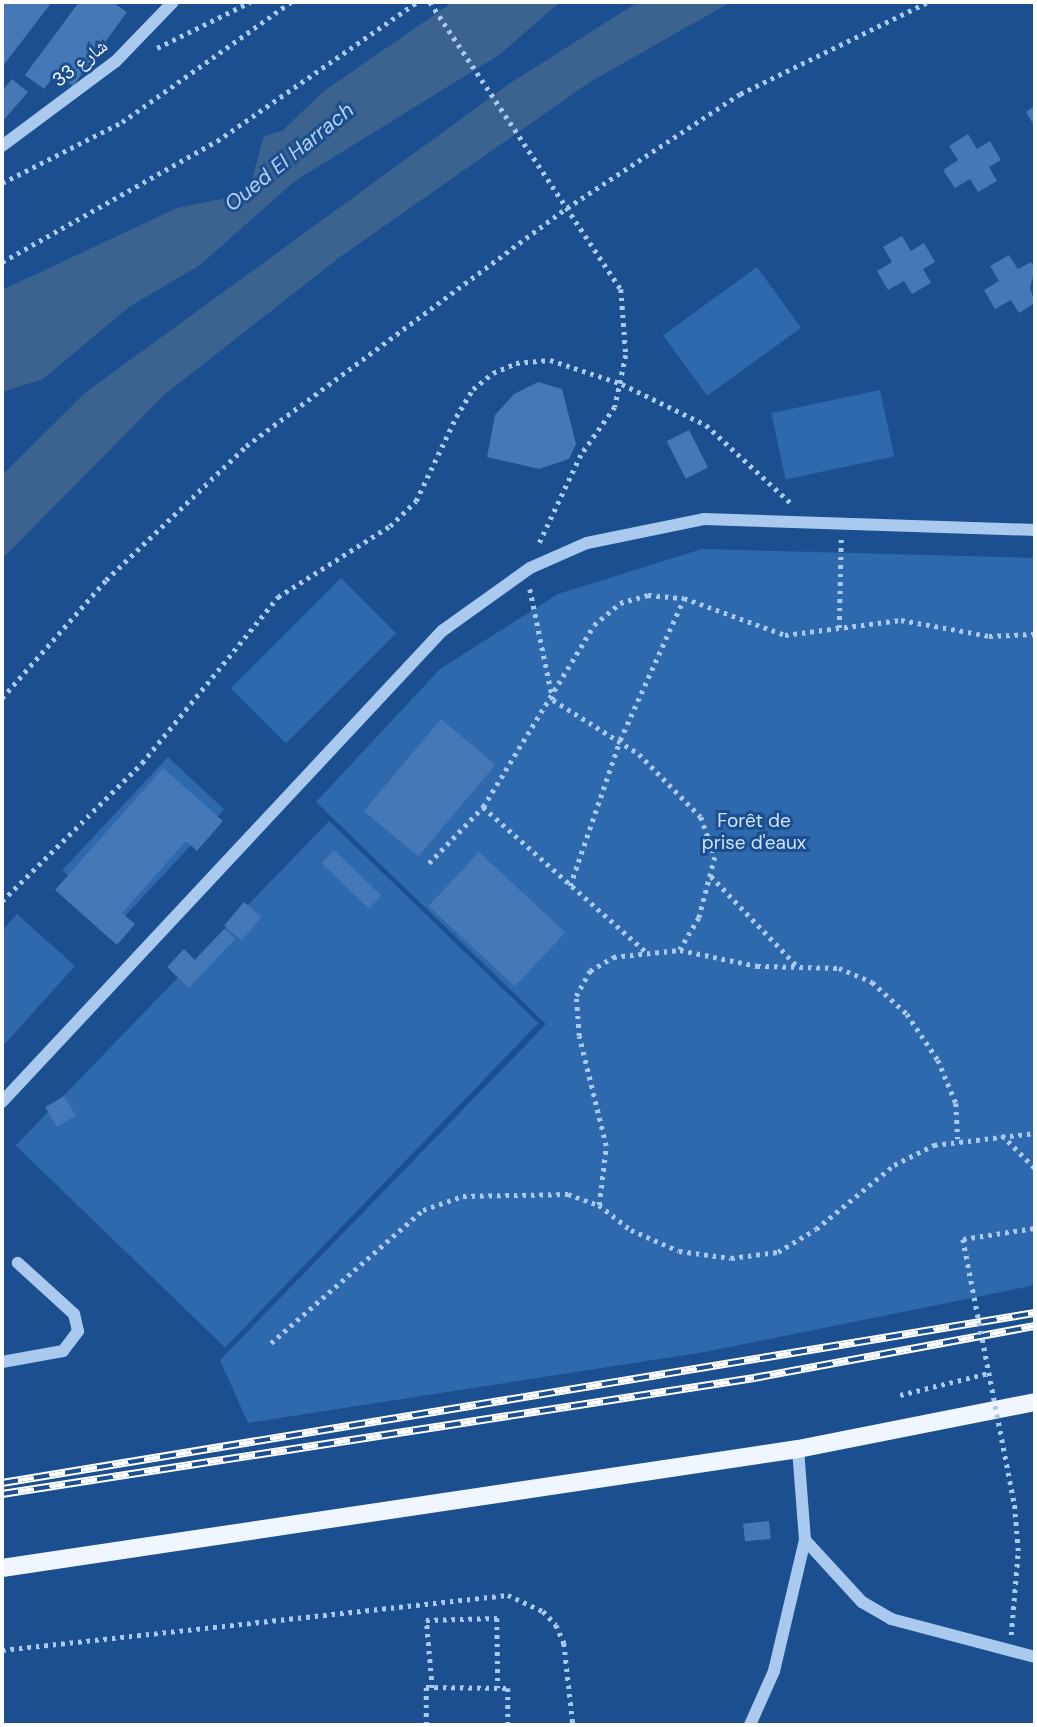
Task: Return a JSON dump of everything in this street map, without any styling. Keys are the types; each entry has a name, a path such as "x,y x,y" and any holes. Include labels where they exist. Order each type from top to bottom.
{"main road":[{"path":"2,1568 798,1449 1035,1402"}],"street":[{"name":"شارع 33","path":"2,146 116,61 173,2"},
{"path":"2,1102 442,631 530,568 646,526 704,519 1035,530"},
{"path":"2,1362 63,1351 78,1331 74,1314 18,1263"},
{"path":"750,1725 774,1671 805,1539 798,1449"},
{"path":"805,1539 862,1602 891,1619 1035,1657"}],"path":[{"path":"150,51 250,2"},
{"path":"2,183 132,115 291,2"},
{"path":"2,262 217,141 417,2"},
{"path":"430,2 621,289 622,384 615,407 581,455 530,568 530,603 553,700 620,740 669,779 701,817 715,857 699,918 680,950"},
{"path":"2,698 106,580 246,446 566,208 740,93 928,2"},
{"path":"2,901 142,763 278,597 390,526 416,501 473,389 516,363 550,360 622,384 706,425 809,523"},
{"path":"839,628 842,524"},
{"path":"429,863 483,807 607,612 648,595 684,598 762,630 808,634 901,620 989,636 1035,634"},
{"path":"570,886 620,740 684,598"},
{"path":"483,807 645,952"},
{"path":"711,875 799,968"},
{"path":"599,1205 606,1146 579,1036 576,996 590,971 613,957 680,950 799,968 839,968 872,982 906,1014 947,1081 958,1139"},
{"path":"271,1343 423,1210 463,1196 521,1191 599,1205 631,1230 679,1251 731,1258 778,1252 817,1229 894,1166 958,1139 1035,1133"},
{"path":"1002,1135 1035,1168"},
{"path":"1009,1650 1018,1551 1014,1502 962,1239 1035,1228"},
{"path":"900,1395 989,1373"},
{"path":"2,1650 508,1595 535,1606 556,1625 564,1643 573,1725"},
{"path":"432,1688 426,1620 497,1618 498,1688"},
{"path":"426,1725 426,1687 508,1688 508,1725"}],"green space":[{"path":"757,267 801,328 707,396 663,335"},
{"path":"880,390 894,457 786,480 771,413"},
{"name":"Forêt de prise d'eaux","path":"702,549 1035,558 1035,1285 705,1352 248,1423 220,1360 546,1024 316,802 440,669 558,594"},
{"path":"341,578 396,633 286,743 231,688"},
{"path":"168,757 224,810 119,923 62,870"},
{"path":"329,821 538,1023 225,1348 16,1145"},
{"path":"17,914 75,966 2,1047 2,931"}],"water":[{"name":"Oued El Harrach","path":"453,2 560,2 499,55 295,181 200,265 129,307 43,379 2,392 2,290 177,208 231,197 252,179 264,136 282,131 324,91"},
{"path":"638,2 731,2 590,82 340,257 164,395 2,559 2,475 86,392 509,84"}],"building":[{"path":"2,2 52,2 2,67"},
{"path":"79,2 112,2 127,12 73,86 56,73 44,89 25,75"},
{"path":"12,79 28,92 2,122 2,91"},
{"path":"1035,106 1035,127 1026,112"},
{"path":"968,134 977,149 990,141 1001,160 989,167 997,181 978,192 970,179 955,188 943,170 958,160 949,146"},
{"path":"902,236 911,251 924,243 935,262 923,269 931,283 912,294 904,281 888,290 877,271 892,262 883,247"},
{"path":"1009,255 1018,269 1031,262 1035,269 1030,288 1035,303 1019,313 1011,300 995,309 984,290 999,281 990,266"},
{"path":"538,382 562,389 576,444 569,459 539,469 487,457 495,415 514,394"},
{"path":"689,430 708,467 686,479 667,441"},
{"path":"441,719 495,765 418,857 364,811"},
{"path":"163,768 223,821 197,851 186,841 122,913 135,924 117,945 55,890"},
{"path":"334,850 381,896 369,909 321,863"},
{"path":"479,852 565,932 515,987 429,906"},
{"path":"244,902 262,917 242,941 224,926"},
{"path":"224,929 235,939 189,988 167,967 184,949 195,960"},
{"path":"64,1096 76,1116 57,1127 45,1107"},
{"path":"769,1521 771,1539 745,1542 743,1524"}],"railway":[{"path":"2,1483 1035,1313"},
{"path":"2,1494 754,1378 1035,1326"}]}
